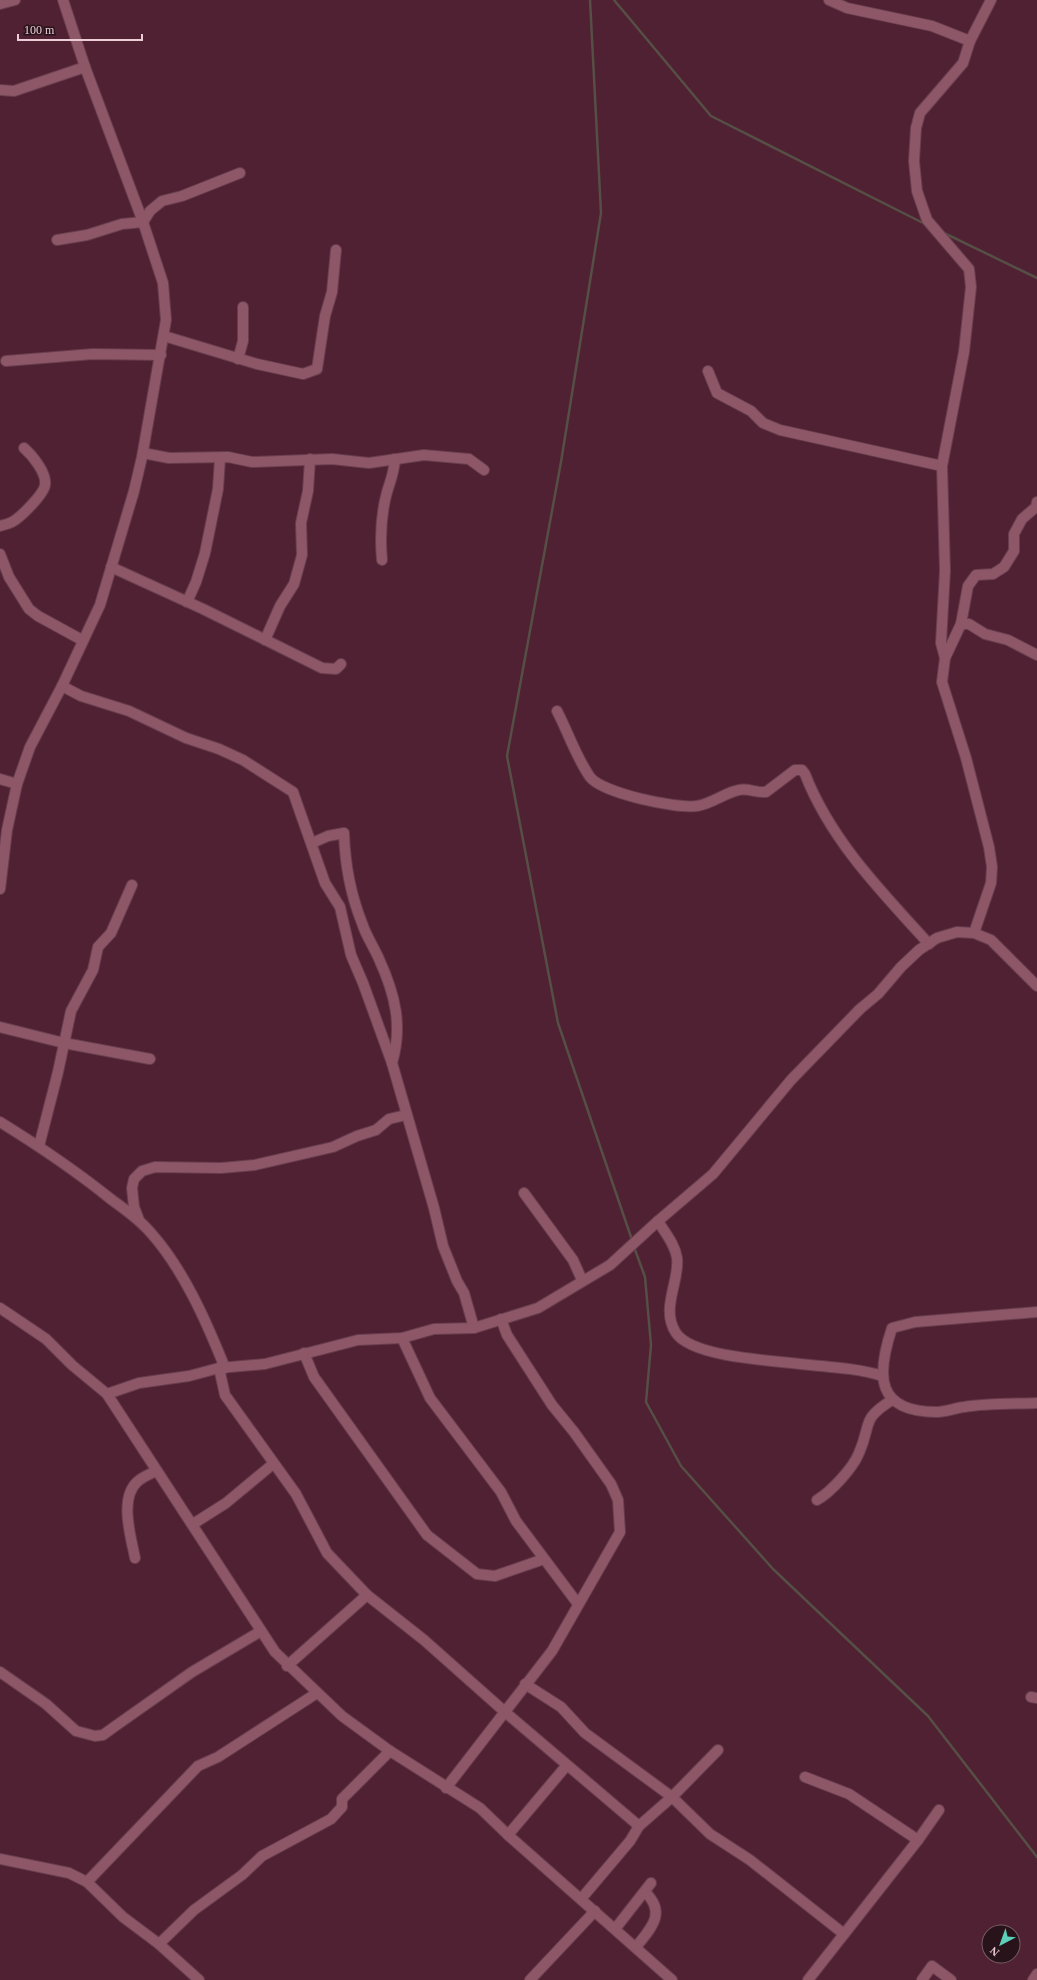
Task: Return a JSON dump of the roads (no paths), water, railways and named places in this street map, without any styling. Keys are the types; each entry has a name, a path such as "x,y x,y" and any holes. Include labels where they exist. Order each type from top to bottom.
{"street":[{"path":"0,4 15,0"},
{"path":"0,890 8,830 17,784 30,747 62,686 82,640 100,605 143,453 166,320 163,283 143,222 85,67 63,0"},
{"path":"829,0 847,8 932,26 970,41"},
{"path":"945,658 941,643 945,571 942,466 964,352 971,287 969,269 945,243 927,220 917,191 914,161 916,128 920,113 963,63 970,41 991,0"},
{"path":"0,90 14,91 85,67"},
{"path":"143,222 150,211 162,201 182,196 240,173"},
{"path":"57,240 87,235 122,224 143,222"},
{"path":"164,336 238,359 303,374 317,369 325,316 332,292 336,250"},
{"path":"238,359 243,341 243,307"},
{"path":"6,361 93,354 161,354"},
{"path":"708,371 717,392 751,411 762,423 780,430 942,466"},
{"path":"0,526 13,522 38,498 46,486 44,476 30,454 24,448"},
{"path":"143,453 169,458 220,458 252,462 332,459 369,463 424,455 469,459 484,470"},
{"path":"188,602 205,553 218,489 220,458"},
{"path":"265,640 280,606 294,584 302,555 302,523 308,491 310,459"},
{"path":"382,560 380,538 387,492 394,476 395,459"},
{"path":"974,933 989,889 992,867 989,847 966,758 942,682 945,658 961,624 968,586 976,575 993,574 1004,567 1014,551 1014,534 1022,519 1036,507 1037,502"},
{"path":"0,554 9,578 30,609 38,616 82,640"},
{"path":"111,567 188,602 322,668 336,669 341,664"},
{"path":"961,624 969,624 985,634 1008,640 1037,655"},
{"path":"62,686 80,696 129,711 186,738 219,749 251,764 293,792 325,882 340,907 351,955 363,983 392,1063 434,1208 443,1246 457,1281 464,1293 474,1328"},
{"path":"557,711 591,778 613,789 650,801 676,806 697,806 718,800 739,790 766,792 795,770 802,770 818,805 837,836 896,909 929,944"},
{"path":"0,779 17,784"},
{"path":"312,843 328,836 344,834 344,858 348,882 362,925 388,981 394,1001 397,1026 397,1045 392,1063"},
{"path":"39,1146 71,1011 94,970 98,947 111,933 132,885"},
{"path":"107,1394 139,1383 189,1376 222,1368 265,1364 358,1340 402,1338 434,1329 474,1328 538,1308 582,1280 596,1274 610,1265 713,1174 791,1080 860,1009 878,994 901,967 919,950 937,938 957,932 974,933 991,940 1037,986"},
{"path":"0,1027 64,1043 150,1059"},
{"path":"140,1222 134,1207 132,1188 134,1179 142,1171 155,1167 221,1168 255,1165 334,1147 357,1136 376,1130 389,1119 406,1115"},
{"path":"0,1122 86,1178 140,1222 162,1247 193,1296 222,1368 225,1395 273,1464 296,1494 327,1553 367,1595 424,1640 505,1712 639,1826"},
{"path":"524,1193 573,1260 582,1280"},
{"path":"658,1221 674,1246 677,1260 670,1298 671,1320 676,1334 703,1350 721,1354 807,1365 843,1367 870,1371 882,1376"},
{"path":"0,1308 46,1339 72,1365 107,1394 156,1471 193,1524 261,1631 275,1652 287,1666 342,1716 390,1751 446,1788 480,1808 508,1835 672,1980"},
{"path":"1037,1312 915,1322 892,1328 882,1376 886,1392 892,1400 907,1409 938,1412 962,1407 1037,1403"},
{"path":"446,1788 552,1651 620,1532 618,1500 598,1465 548,1399 507,1335 501,1319"},
{"path":"402,1338 430,1398 501,1492 516,1521 578,1604"},
{"path":"304,1353 314,1377 427,1535 436,1543 457,1557 477,1574 486,1576 494,1576 544,1559"},
{"path":"817,1500 825,1495 850,1468 859,1454 870,1417 879,1408 892,1400"},
{"path":"193,1524 226,1503 273,1464"},
{"path":"135,1558 128,1521 129,1494 136,1483 156,1471"},
{"path":"287,1666 367,1595"},
{"path":"0,1672 46,1704 76,1731 95,1736 108,1731 192,1672 261,1631"},
{"path":"525,1684 561,1707 585,1733 672,1797 710,1834 750,1860 844,1934"},
{"path":"87,1882 198,1766 218,1757 317,1693"},
{"path":"581,1899 630,1840 639,1826 672,1797 718,1750"},
{"path":"158,1944 194,1910 242,1875 262,1856 331,1819 342,1807 342,1799 390,1751"},
{"path":"508,1835 567,1765"},
{"path":"805,1777 849,1794 918,1840"},
{"path":"808,1980 918,1840 939,1810"},
{"path":"0,1859 69,1873 87,1882 123,1917 158,1944 199,1980"},
{"path":"615,1929 651,1883"},
{"path":"636,1947 655,1919 656,1909 652,1898 644,1892"},
{"path":"530,1980 595,1911"},
{"path":"922,1980 932,1966 951,1980"},
{"path":"1033,1980 1037,1974"}],"waterway":[{"path":"590,0 601,213 561,462 507,756 558,1023 632,1240"},
{"path":"614,0 711,116 925,224"},
{"path":"944,233 1037,278"},
{"path":"634,1247 645,1277 651,1345 646,1402 681,1466 773,1569 928,1716 1037,1857"}]}
